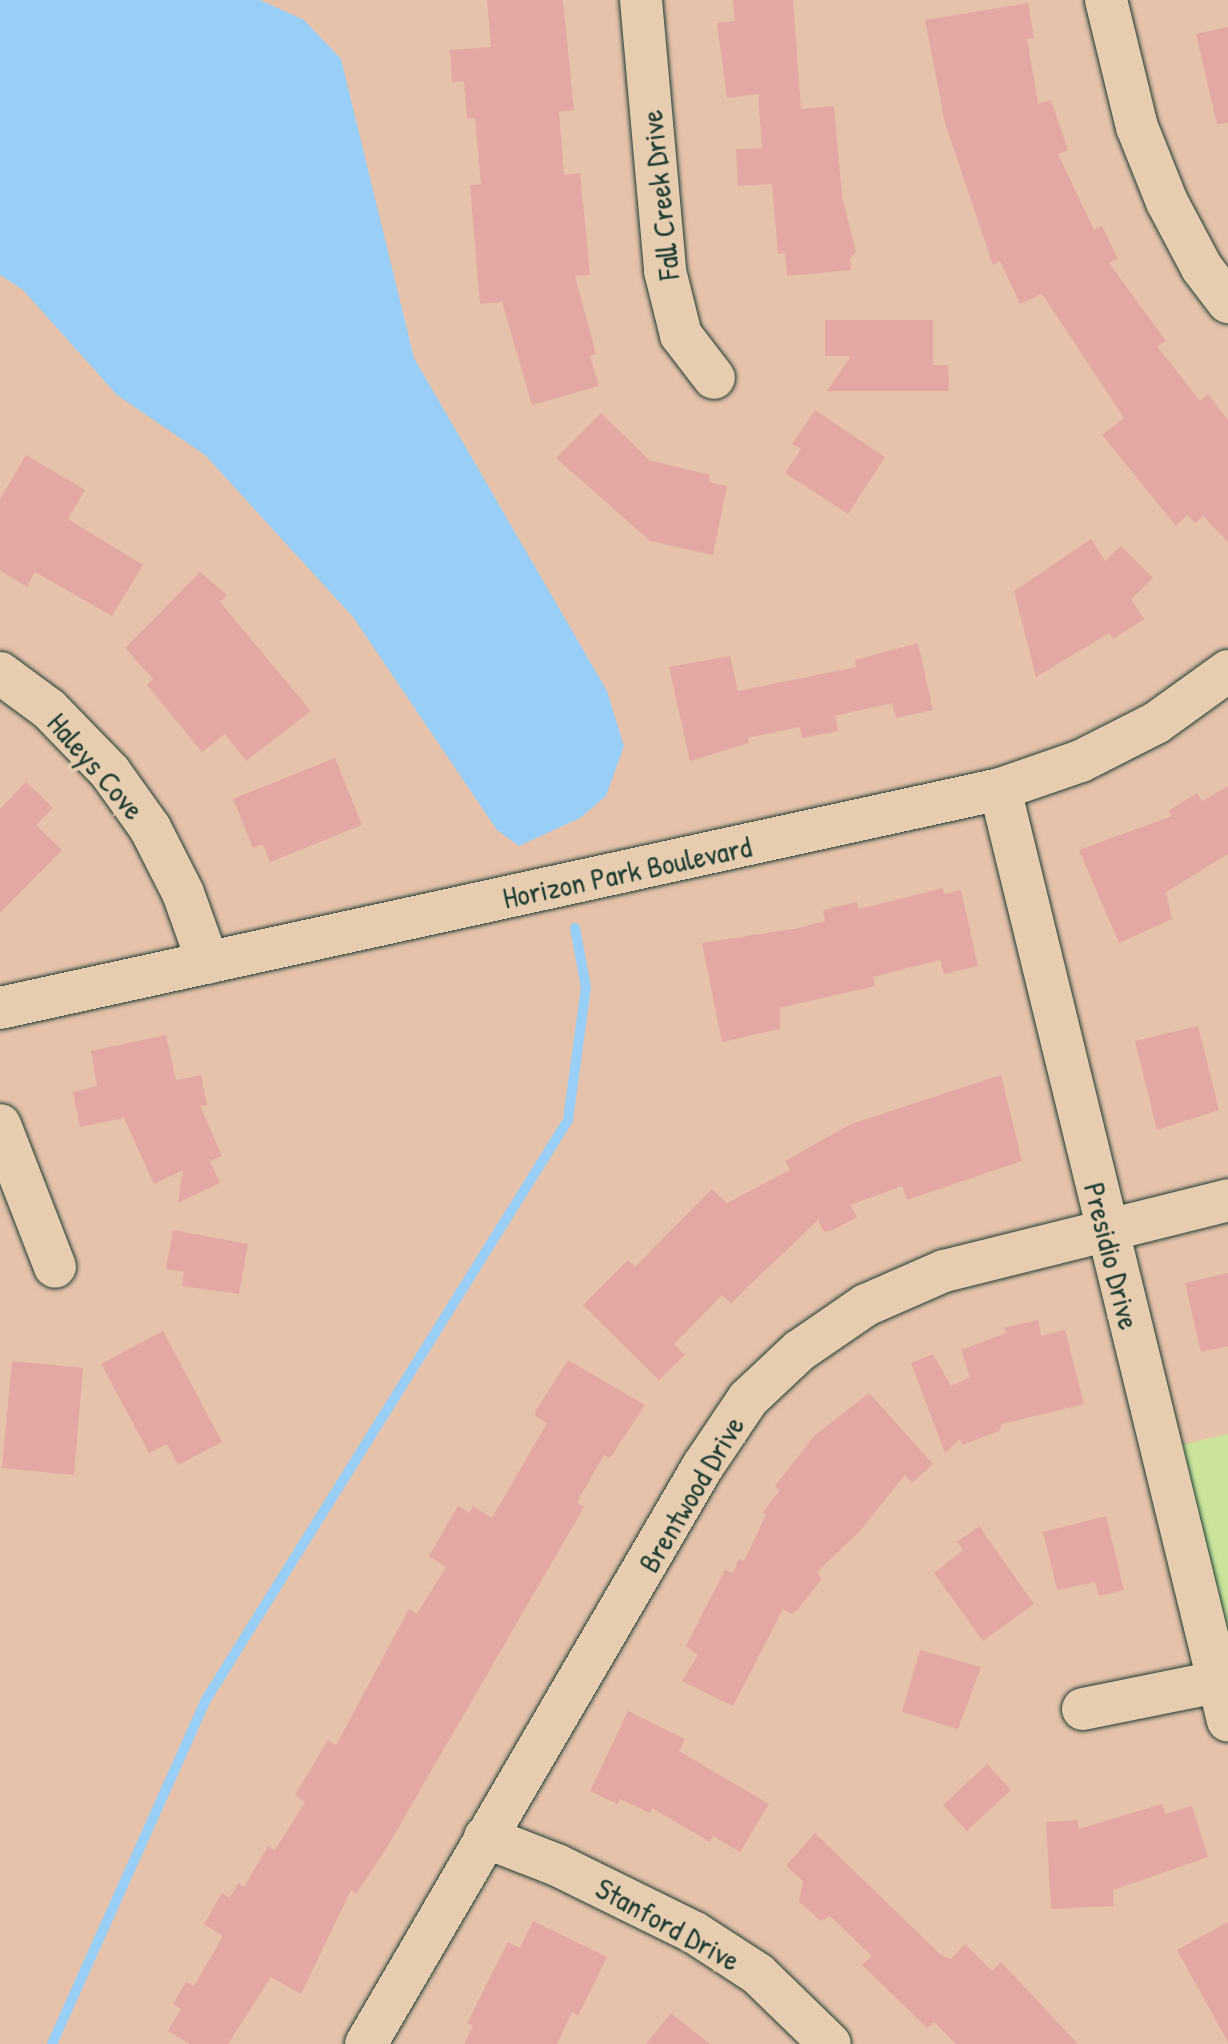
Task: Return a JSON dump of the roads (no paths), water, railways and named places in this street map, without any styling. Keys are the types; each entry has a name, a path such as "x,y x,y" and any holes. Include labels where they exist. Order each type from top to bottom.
{"street":[{"name":"Fall Creek Drive","path":"641,0 665,271 681,335 714,378"},
{"path":"1106,0 1137,127 1167,202 1202,268 1228,302"},
{"name":"Horizon Park Boulevard","path":"0,1008 1000,789 1081,761 1156,723 1228,671"},
{"name":"Haleys Cove","path":"0,673 49,709 110,772 150,828 183,893 208,963"},
{"name":"Presidio Drive","path":"1000,789 1222,1701"},
{"path":"0,1125 55,1267"},
{"name":"Brentwood Drive","path":"366,2044 703,1466 748,1399 799,1351 866,1305 944,1271 1228,1200"},
{"path":"1083,1709 1222,1701"},
{"name":"Stanford Drive","path":"485,1837 557,1865 695,1933 758,1974 830,2044"}],"water":[{"path":"0,0 260,0 304,20 341,59 414,358 607,691 624,746 606,796 580,818 519,846 497,830 353,617 205,455 117,395 23,290 0,275"}],"waterway":[{"path":"52,2044 207,1698 568,1120 586,987 575,928"}]}
